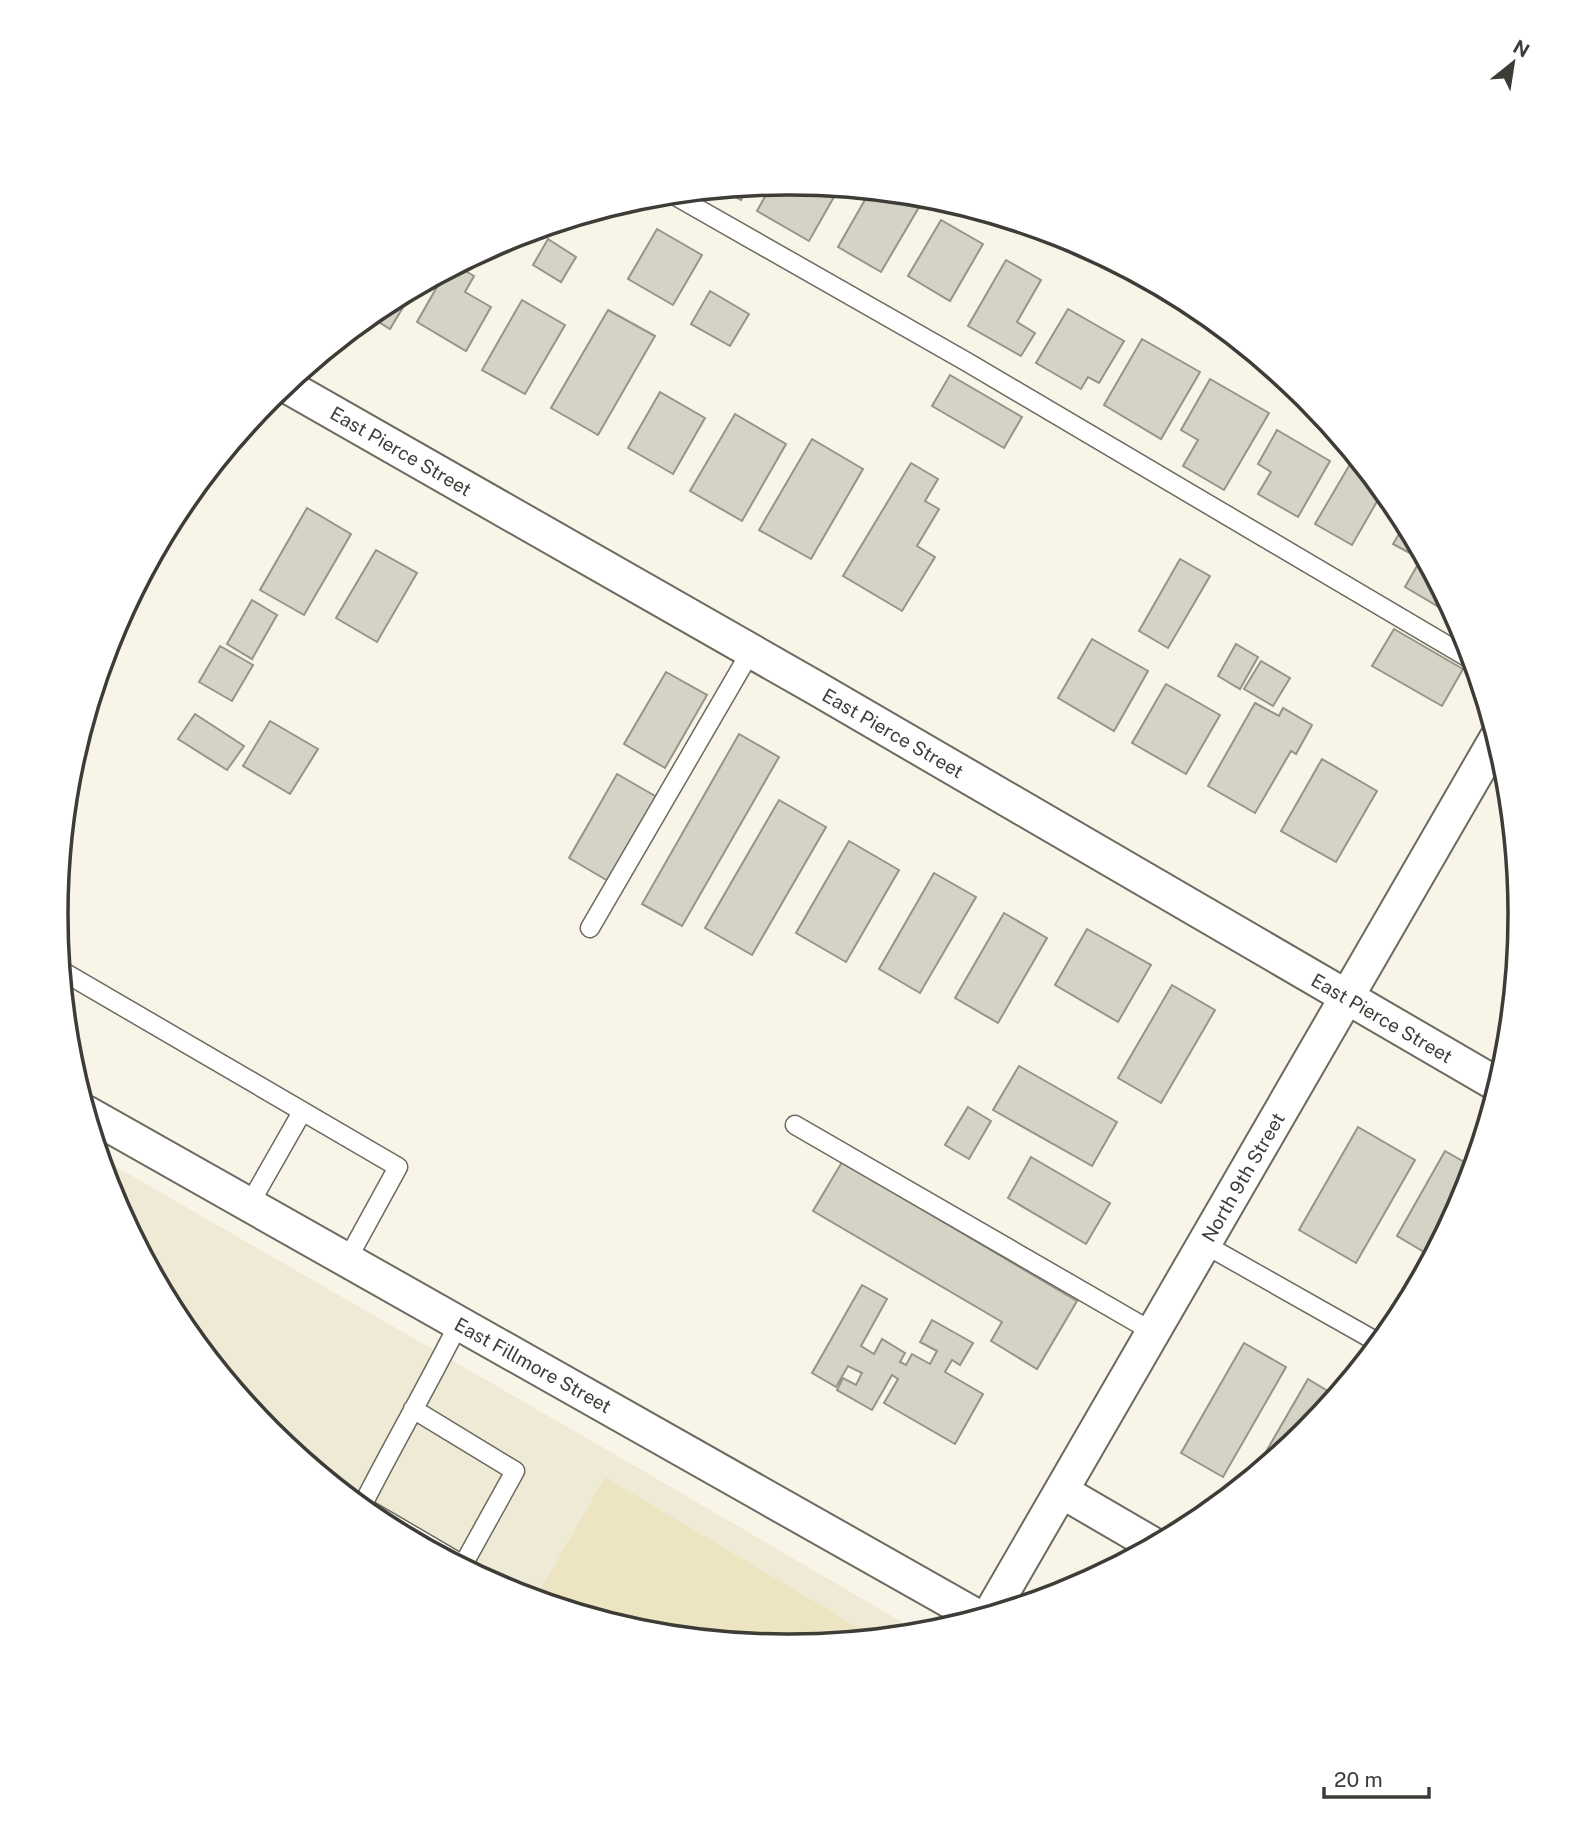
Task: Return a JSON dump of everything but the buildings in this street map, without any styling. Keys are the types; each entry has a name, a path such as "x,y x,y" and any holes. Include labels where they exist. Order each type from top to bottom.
{"street":[{"name":"East Pierce Street","path":"295,391 751,651 1488,1079"},
{"name":"North 9th Street","path":"997,1603 1347,998 1491,763"},
{"name":"East Fillmore Street","path":"98,1119 968,1611"},
{"path":"1063,1492 1145,1540"}],"lane":[{"path":"687,202 967,362 1458,652"},
{"path":"590,928 751,651"},
{"path":"71,976 398,1167 347,1260"},
{"path":"249,1205 302,1112"},
{"path":"795,1125 1153,1332"},
{"path":"1204,1244 1370,1338"},
{"path":"366,1498 459,1323"},
{"path":"413,1409 515,1471 467,1558"}],"shaded area":[{"path":"113,1165 905,1624 835,1633 788,1634 741,1633 648,1620 557,1596 470,1560 428,1538 350,1486 313,1456 247,1389 217,1353 165,1274 142,1233"},
{"path":"605,1477 862,1630 788,1634 694,1628 602,1610 540,1590"}]}
